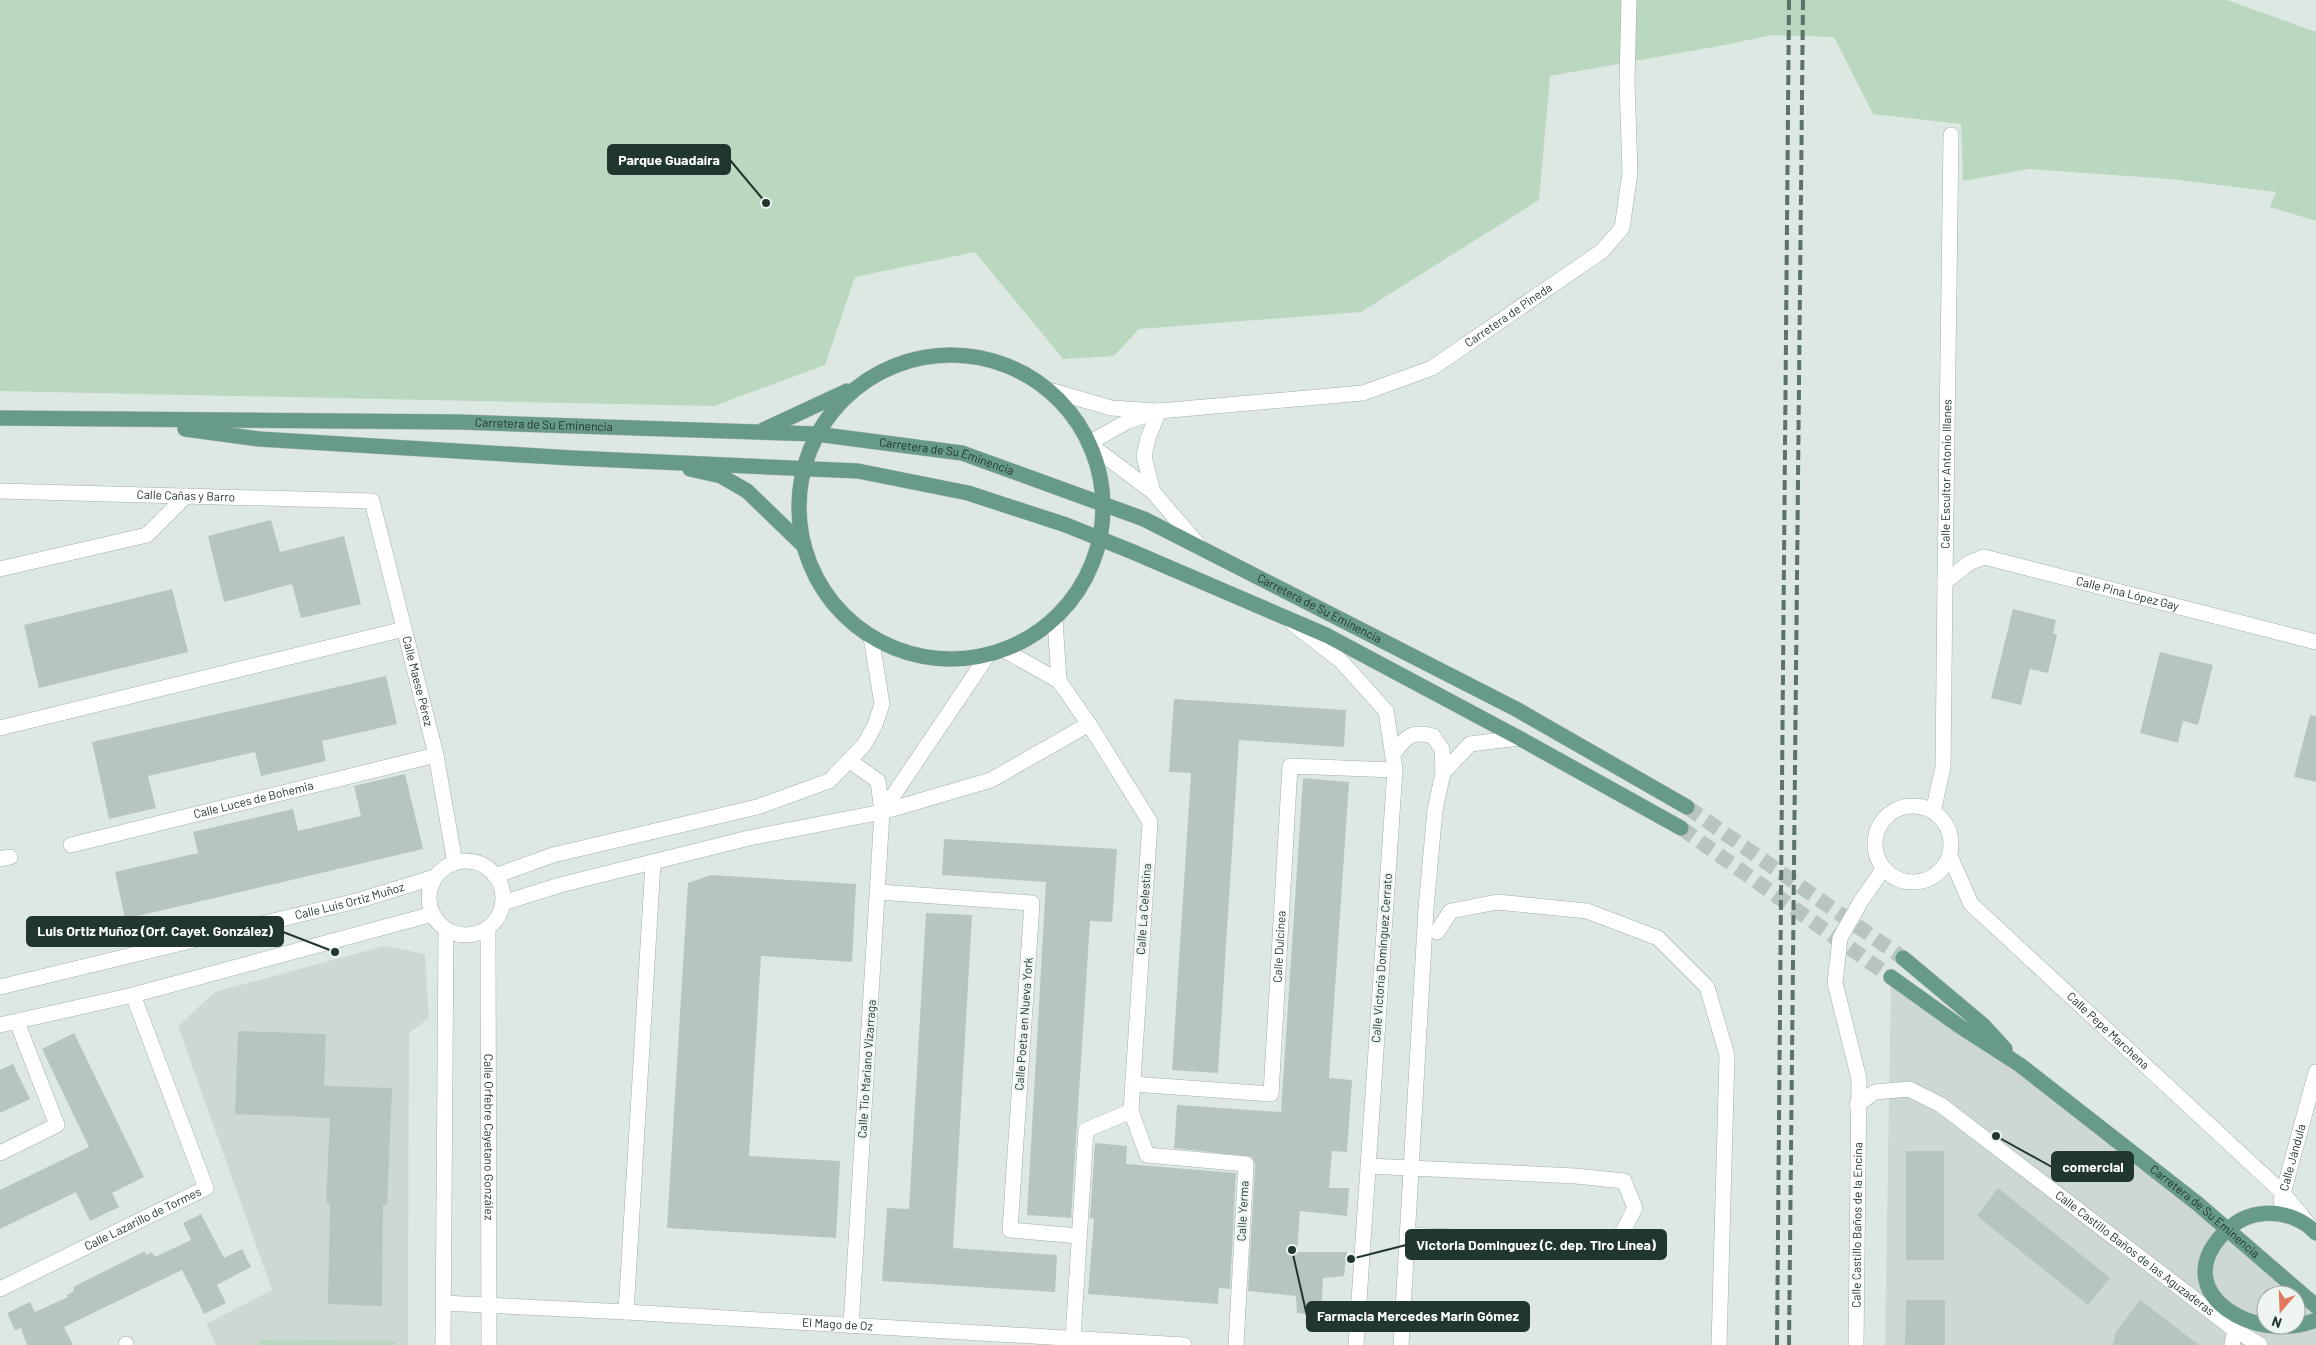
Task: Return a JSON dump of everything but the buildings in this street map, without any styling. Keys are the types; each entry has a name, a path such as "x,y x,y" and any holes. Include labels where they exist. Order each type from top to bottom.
{"main road":[{"path":"758,432 855,387 892,365 933,354 976,355 1017,368 1053,391 1076,417 1092,445 1104,486 1100,503 1095,561 1078,593 1055,620 1024,642 988,656 948,660 908,654 872,637 841,613 818,581 803,545 798,500 816,434 826,418 855,387"},
{"name":"Carretera de Su Eminencia","path":"0,418 459,422 816,434 962,453 1144,519 1516,709 1687,808"},
{"name":"Carretera de Su Eminencia","path":"126,420 259,439 562,458 858,471 968,493 1097,537 1326,635 1519,738 1681,828"},
{"path":"662,461 720,476 747,491 803,545"},
{"name":"Carretera de Su Eminencia","path":"1903,958 1983,1025 2020,1064"},
{"name":"Carretera de Su Eminencia","path":"1891,977 1958,1025 2020,1064 2227,1229 2316,1306"},
{"path":"2314,1230 2290,1216 2278,1213 2246,1217 2227,1229 2212,1250 2208,1262 2207,1281 2211,1300 2217,1312 2235,1330 2258,1339 2283,1339 2306,1329 2316,1320"}],"street":[{"name":"Carretera de Pineda","path":"1159,411 1363,393 1432,368 1602,251 1622,228 1630,173 1629,0"},
{"name":"Calle Escultor Antonio Illanes","path":"1933,812 1944,767 1950,135"},
{"path":"1053,391 1111,408 1159,411"},
{"path":"1159,411 1128,421 1092,445 1153,492 1203,550"},
{"path":"1153,492 1144,456 1148,438 1159,411"},
{"name":"Calle Cañas y Barro","path":"0,491 372,501"},
{"path":"0,569 147,535 186,496"},
{"name":"Calle Maese Pérez","path":"372,501 436,755 455,863"},
{"name":"Calle Pina López Gay","path":"1945,582 1969,563 1984,557 2316,642"},
{"name":"Calle Victoria Domínguez Cerrato","path":"1284,617 1340,660 1386,710 1395,770 1356,1345"},
{"path":"1055,620 1059,680"},
{"path":"0,728 404,629"},
{"path":"496,876 553,855 757,807 829,781 864,745 875,725 882,704 872,637"},
{"path":"1004,650 1059,680"},
{"path":"882,812 988,656"},
{"name":"Calle La Celestina","path":"1059,680 1089,724 1150,822 1132,1110"},
{"path":"503,904 560,885 749,838 882,812 991,780 1089,724"},
{"path":"1393,754 1409,735 1423,733 1434,736 1442,749 1443,773 1435,810 1426,908 1401,1345"},
{"path":"1443,773 1470,744 1519,738"},
{"name":"Calle Luces de Bohemia","path":"71,845 436,755"},
{"name":"Calle Tio Mariano Vizarraga","path":"850,761 878,780 882,812 851,1326"},
{"name":"Calle Dulcinea","path":"1133,1084 1270,1094 1290,766 1395,770"},
{"path":"1909,807 1922,807 1933,812 1942,820 1949,831 1952,843 1950,856 1941,870 1924,881 1912,883 1899,880 1884,868 1876,852 1875,840 1879,828 1886,818 1897,810 1909,807"},
{"name":"Calle Pepe Marchena","path":"1950,856 1971,904 2283,1194 2314,1230"},
{"path":"466,861 488,868 496,876 503,894 503,904 495,921 488,928 472,935 454,934 437,922 429,900 430,888 435,877 444,868 466,861"},
{"path":"626,1312 653,863"},
{"name":"Calle Castillo Baños de la Encina","path":"1856,1345 1857,1105 1859,1079 1835,983 1840,938 1861,901 1884,868"},
{"name":"Calle Luis Ortiz Muñoz","path":"0,987 360,900 435,877"},
{"name":"Calle Poeta en Nueva York","path":"878,892 1032,903 1010,1230 1079,1236"},
{"path":"1437,932 1451,911 1497,902 1587,911 1658,938 1707,987 1727,1055 1719,1345"},
{"path":"0,1025 133,995 433,914"},
{"name":"Calle Orfebre Cayetano González","path":"488,928 488,1345"},
{"path":"443,1345 446,930"},
{"name":"Calle Lazarillo de Tormes","path":"0,1289 206,1188 133,995"},
{"path":"0,1153 57,1125 17,1022"},
{"name":"Calle Jándula","path":"2278,1213 2316,1072"},
{"name":"Calle Castillo Baños de las Aguzaderas","path":"1857,1105 1875,1092 1909,1089 1940,1105 2235,1330 2260,1345"},
{"path":"1073,1338 1086,1130 1132,1110"},
{"name":"Calle Yerma","path":"1132,1110 1147,1155 1246,1164 1236,1345"},
{"path":"1368,1166 1576,1176 1624,1181 1635,1208 1620,1237 1575,1242 1407,1235"},
{"name":"El Mago de Oz","path":"443,1303 1184,1345"},
{"path":"2232,1345 2235,1330"}],"shaded area":[{"path":"384,946 425,954 429,1018 409,1033 408,1345 216,1345 206,1324 272,1290 178,1026 215,992"},
{"path":"1891,977 2303,1285 2256,1285 2256,1335 2306,1335 2306,1288 2316,1295 2316,1345 1885,1345"}],"green space":[{"path":"0,0 2227,0 2316,32 2316,221 2270,207 2276,192 2170,179 2029,169 1963,181 1961,124 1873,114 1834,37 1773,35 1550,76 1539,200 1361,312 1139,329 1114,356 1063,359 975,252 855,277 825,365 714,406 0,391"},
{"path":"259,1340 396,1341 396,1345 259,1345"}],"tunnel":[{"path":"1687,807 1903,958"},
{"path":"1681,828 1891,977"}],"railway":[{"path":"1777,1345 1789,0"},
{"path":"1789,1345 1803,0"}],"place":[{"name":"Parque Guadaíra","path":"766,203"},
{"name":"Luis Ortiz Muñoz (Orf. Cayet. González)","path":"335,952"},
{"name":"comercial","path":"1996,1136"},
{"name":"Farmacia Mercedes Marín Gómez","path":"1292,1250"},
{"name":"Victoria Dominguez (C. dep. Tiro Línea)","path":"1351,1259"}]}
